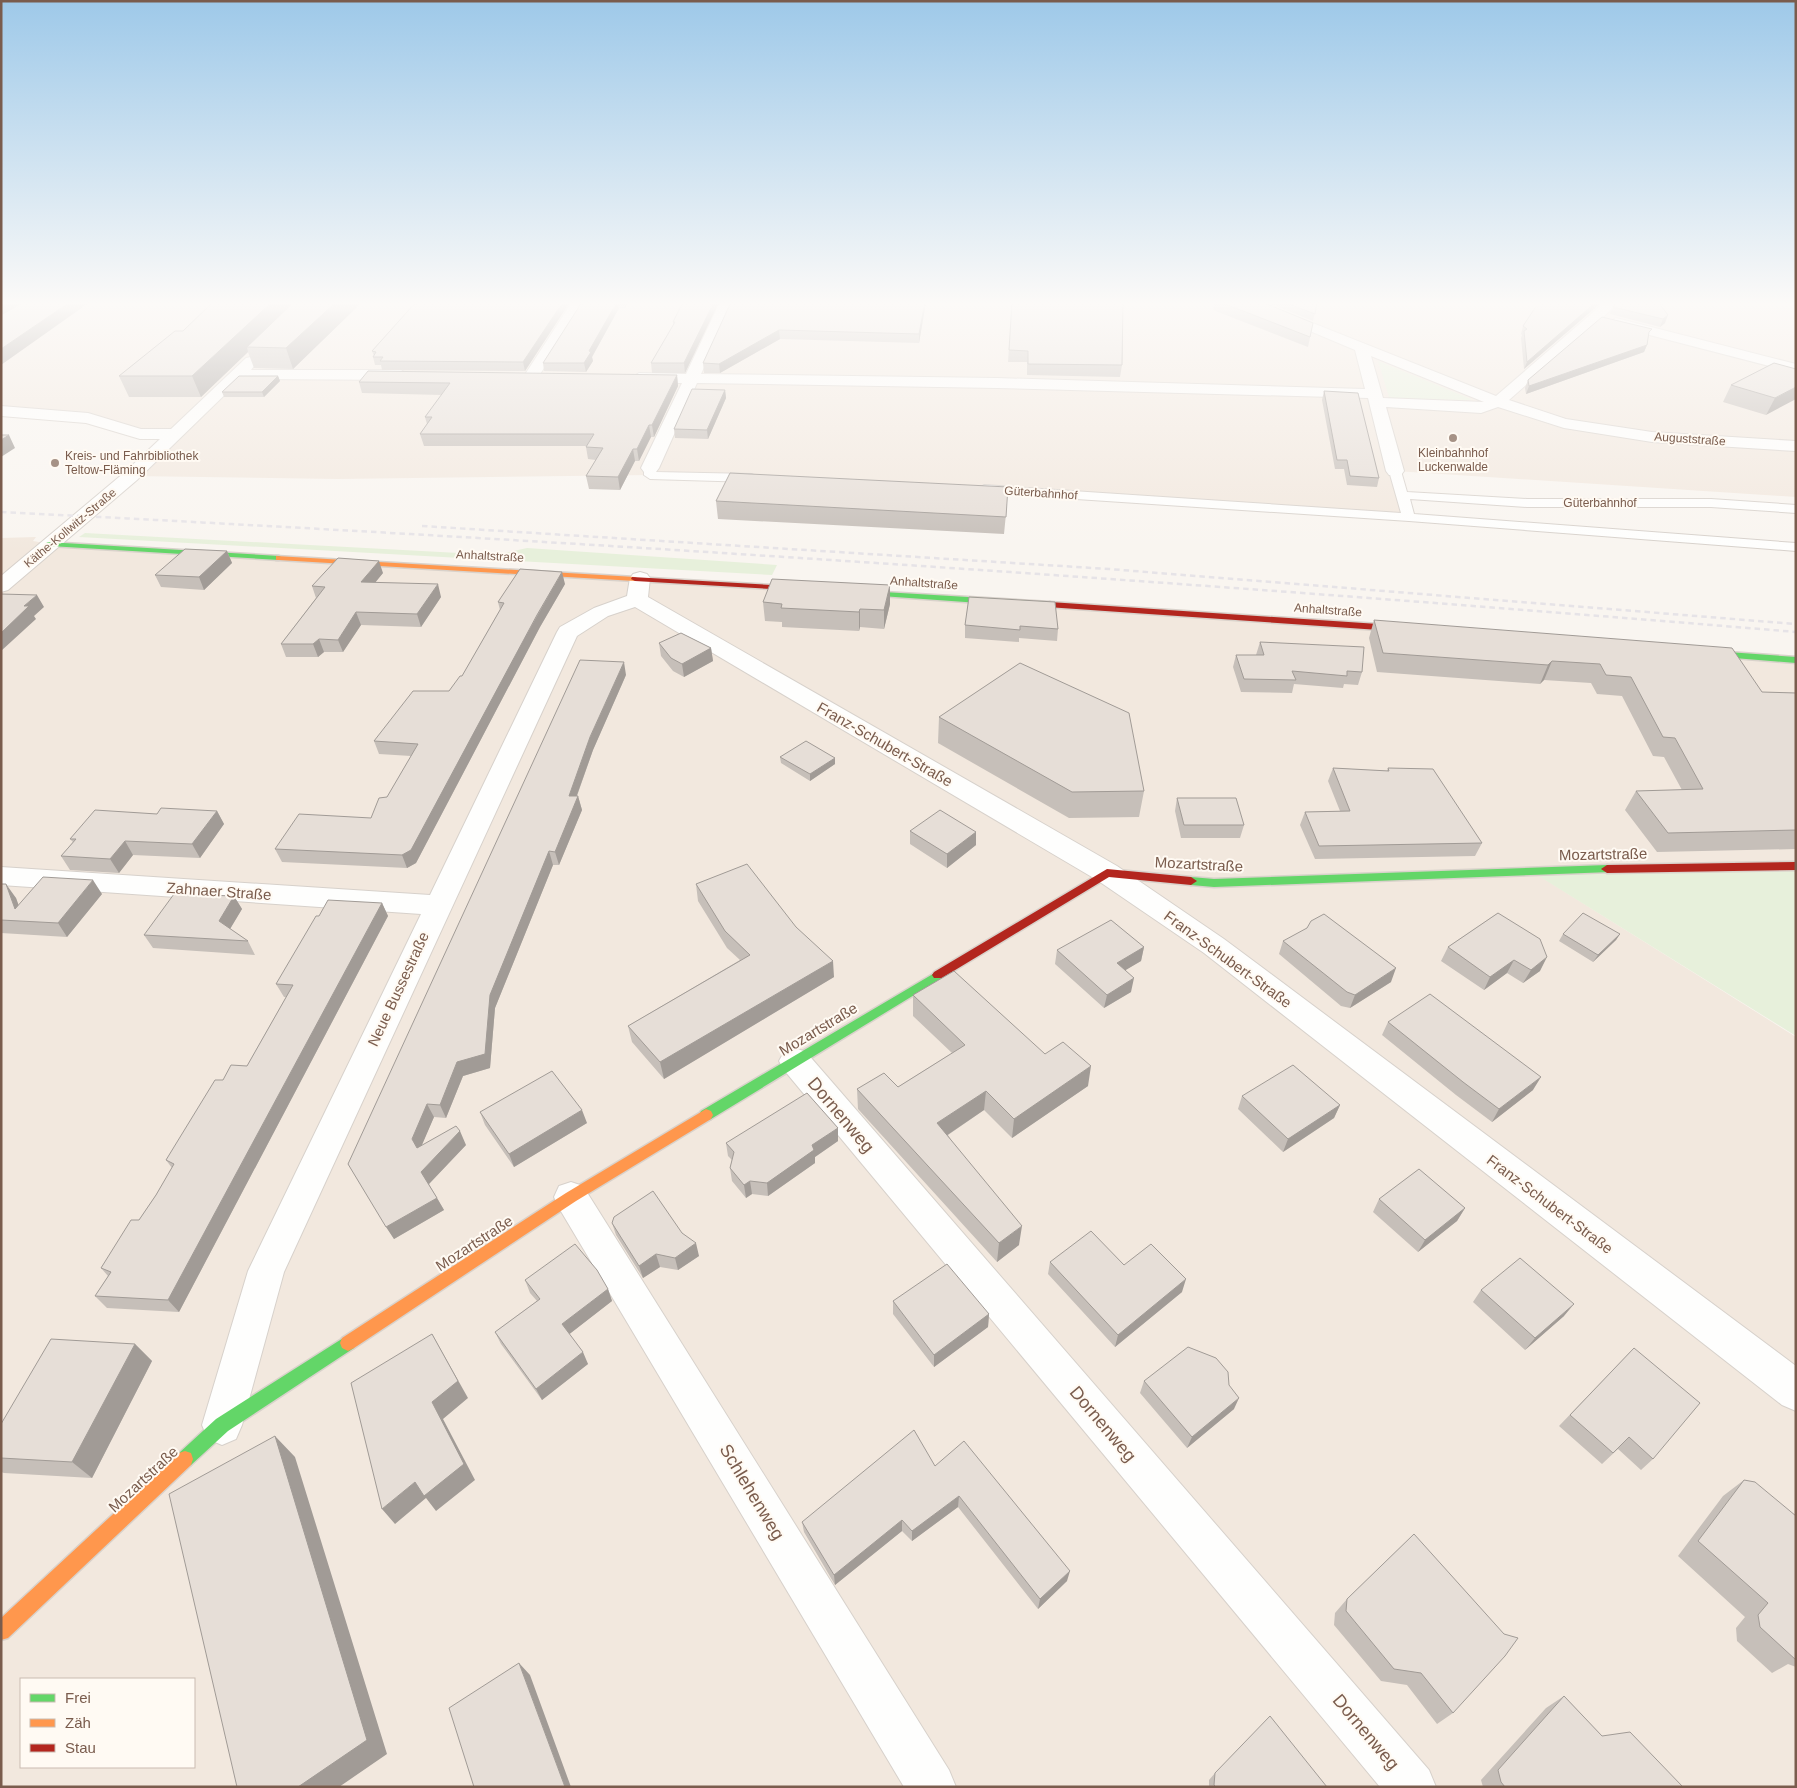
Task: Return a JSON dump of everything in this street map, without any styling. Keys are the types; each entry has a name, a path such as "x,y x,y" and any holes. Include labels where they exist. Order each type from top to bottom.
{"street":[{"name":"Käthe-Kollwitz-Straße","path":"1,586 131,476 226,385"},
{"path":"650,468 689,385"},
{"path":"1058,385 1375,398 1481,408 1498,402 1517,385"},
{"path":"1372,385 1395,471"},
{"name":"Auguststraße","path":"1456,385 1564,424 1652,437 1796,446"},
{"path":"1,411 46,413 88,418 140,434 175,434"},
{"name":"Anhaltstraße","path":"50,544 638,588 818,590"},
{"name":"Franz-Schubert-Straße","path":"638,588 1107,873 1214,946 1796,1391"},
{"name":"Neue Bussestraße","path":"222,1425 266,1271 437,905 568,632 638,588"},
{"name":"Anhaltstraße","path":"838,591 1423,631"},
{"path":"1688,652 1796,660"},
{"name":"Mozartstraße","path":"1,1631 222,1425 571,1197 1107,873 1214,882 1529,870 1796,866"},
{"name":"Zahnaer Straße","path":"1,876 437,905"},
{"name":"Dornenweg","path":"795,1061 1412,1787"},
{"name":"Schlehenweg","path":"571,1197 932,1787"}],"lane":[{"path":"650,468 650,475 764,479"},
{"path":"1395,471 1404,494 1409,517"},
{"name":"Güterbahnhof","path":"971,488 1409,517 1796,547"},
{"name":"Güterbahnhof","path":"1404,494 1527,503 1711,503 1796,509"}],"shaded area":[{"path":"1,385 1796,385 1796,497 1395,471 1409,517 1183,501 650,475 338,479 131,476 175,434 140,434 88,418 1,411"},
{"path":"36,537 33,541 50,544 640,578 1796,660 1796,865 1530,870 1796,1037 1796,1787 1,1787 1,538"}],"green space":[{"path":"1385,385 1438,385 1471,400 1393,399 1389,397"},
{"path":"85,533 496,555 527,548 777,565 772,575 79,537"},
{"path":"1796,866 1796,1036 1529,870"}],"building":[{"path":"229,385 269,385 262,392 222,392"},
{"path":"448,385 672,385 652,425 649,425 637,449 633,449 618,477 586,476 603,448 586,447 594,434 420,434 432,417 425,417"},
{"path":"1732,385 1796,385 1775,398"},
{"path":"692,389 725,390 707,430 674,429"},
{"path":"1324,391 1358,393 1379,478 1350,476 1347,460 1337,460"},
{"path":"1,435 9,435 1,440"},
{"path":"730,473 1008,487 1006,517 716,501"},
{"path":"185,549 227,551 199,577 155,575"},
{"path":"338,558 379,561 361,582 438,584 417,614 356,612 338,640 319,639 313,644 281,644 325,587 312,586"},
{"path":"520,569 562,572 411,850 402,855 275,849 299,814 371,818 379,798 387,797 418,744 374,741 413,691 449,691 460,676 462,676 504,603 498,602"},
{"path":"772,579 890,585 884,610 860,609 859,612 781,608 782,604 763,602"},
{"path":"1,594 37,595 24,606 29,606 1,633"},
{"path":"969,597 1055,602 1058,629 1020,626 1020,630 965,625"},
{"path":"1374,620 1732,648 1762,692 1796,693 1796,830 1668,833 1636,791 1703,789 1675,738 1663,737 1631,677 1606,675 1600,664 1552,661 1548,665 1383,653"},
{"path":"681,633 711,648 682,664 671,658 659,643"},
{"path":"1260,642 1364,647 1362,672 1347,671 1347,676 1292,671 1296,680 1244,679 1236,655 1264,655"},
{"path":"580,660 624,662 590,737 569,796 578,796 555,852 549,851 490,995 485,1054 457,1062 440,1105 427,1104 412,1139 417,1148 456,1126 460,1131 421,1172 437,1198 386,1227 348,1164"},
{"path":"1020,663 1129,713 1144,791 1072,792 939,717"},
{"path":"806,741 835,758 810,774 780,757"},
{"path":"1333,768 1389,771 1388,768 1433,769 1482,843 1319,846 1305,812 1350,811"},
{"path":"1177,798 1236,798 1244,825 1184,825"},
{"path":"161,808 217,811 192,844 125,841 110,859 61,856 76,839 70,839 95,810 157,814"},
{"path":"940,810 976,832 947,854 910,831"},
{"path":"747,864 796,927 833,961 660,1062 628,1026 750,955 725,931 696,884"},
{"path":"43,877 93,880 58,923 1,920 1,884 6,884 15,909"},
{"path":"174,894 234,896 219,921 248,941 144,935"},
{"path":"328,900 382,903 168,1300 95,1296 111,1272 101,1268 131,1220 139,1220 156,1195 174,1164 166,1160 215,1080 223,1080 231,1065 247,1066 293,985 276,984 316,916 319,916"},
{"path":"1498,913 1540,939 1547,957 1531,970 1514,960 1490,977 1448,947"},
{"path":"1583,913 1620,934 1598,955 1563,934"},
{"path":"1324,914 1396,968 1355,995 1347,992 1283,941 1307,928 1311,921"},
{"path":"1111,920 1144,947 1117,963 1134,978 1107,995 1057,950"},
{"path":"954,971 1045,1054 1063,1042 1091,1066 1014,1119 986,1091 937,1123 1022,1226 999,1243 857,1089 884,1073 898,1087 965,1045 913,995"},
{"path":"1430,994 1541,1077 1499,1109 1388,1022"},
{"path":"1293,1065 1340,1105 1288,1139 1242,1096"},
{"path":"552,1071 582,1110 509,1154 480,1112"},
{"path":"807,1093 838,1128 812,1145 814,1150 767,1183 750,1181 744,1185 730,1168 734,1152 726,1143"},
{"path":"1419,1169 1465,1208 1425,1240 1379,1199"},
{"path":"653,1191 682,1233 696,1243 675,1258 656,1254 639,1266 612,1223 614,1217"},
{"path":"1091,1231 1124,1265 1151,1244 1186,1279 1118,1335 1050,1262"},
{"path":"575,1244 597,1270 608,1289 562,1324 583,1352 536,1389 495,1332 540,1299 525,1280"},
{"path":"1520,1258 1574,1304 1535,1338 1481,1290"},
{"path":"947,1264 989,1314 934,1355 893,1301"},
{"path":"432,1334 458,1381 432,1402 464,1464 424,1496 415,1482 382,1509 351,1383"},
{"path":"51,1339 135,1344 72,1462 1,1458 1,1424"},
{"path":"1188,1347 1216,1358 1228,1372 1229,1385 1239,1398 1192,1437 1144,1381"},
{"path":"1634,1348 1700,1403 1653,1459 1629,1437 1613,1453 1570,1415"},
{"path":"914,1430 935,1466 964,1441 1070,1571 1040,1599 959,1496 912,1531 902,1520 834,1575 802,1522"},
{"path":"275,1436 367,1740 298,1787 237,1787 169,1494"},
{"path":"1744,1480 1755,1482 1796,1516 1796,1660 1760,1627 1758,1615 1768,1603 1698,1541"},
{"path":"1414,1534 1504,1634 1518,1638 1505,1656 1453,1713 1421,1673 1394,1669 1346,1611 1347,1599"},
{"path":"519,1663 565,1787 474,1787 449,1708"},
{"path":"1564,1696 1602,1736 1630,1732 1683,1787 1505,1787 1501,1782 1498,1770"},
{"path":"1270,1716 1327,1787 1216,1787 1214,1785 1215,1773"}],"railway":[{"path":"1,512 450,536 899,564 1347,596 1796,632"},
{"path":"422,526 1109,569 1796,624"}],"traffic: fast":[{"path":"50,544 279,558"},
{"path":"853,592 1050,605"},
{"path":"1700,653 1796,660"},
{"path":"1191,881 1214,883 1607,869"},
{"path":"706,1115 938,975"},
{"path":"185,1459 222,1425 348,1343"}],"traffic: slow":[{"path":"279,558 635,579"},
{"path":"348,1343 571,1197 706,1115"},
{"path":"1,1631 185,1459"}],"traffic: jam":[{"path":"635,579 807,589"},
{"path":"1050,605 1408,629"},
{"path":"1607,869 1796,866"},
{"path":"938,975 1107,873 1191,881"}],"place":[{"name":"Kleinbahnhof Luckenwalde","path":"1453,438"},
{"name":"Kreis- und Fahrbibliothek Teltow-Fläming","path":"55,463"}]}
